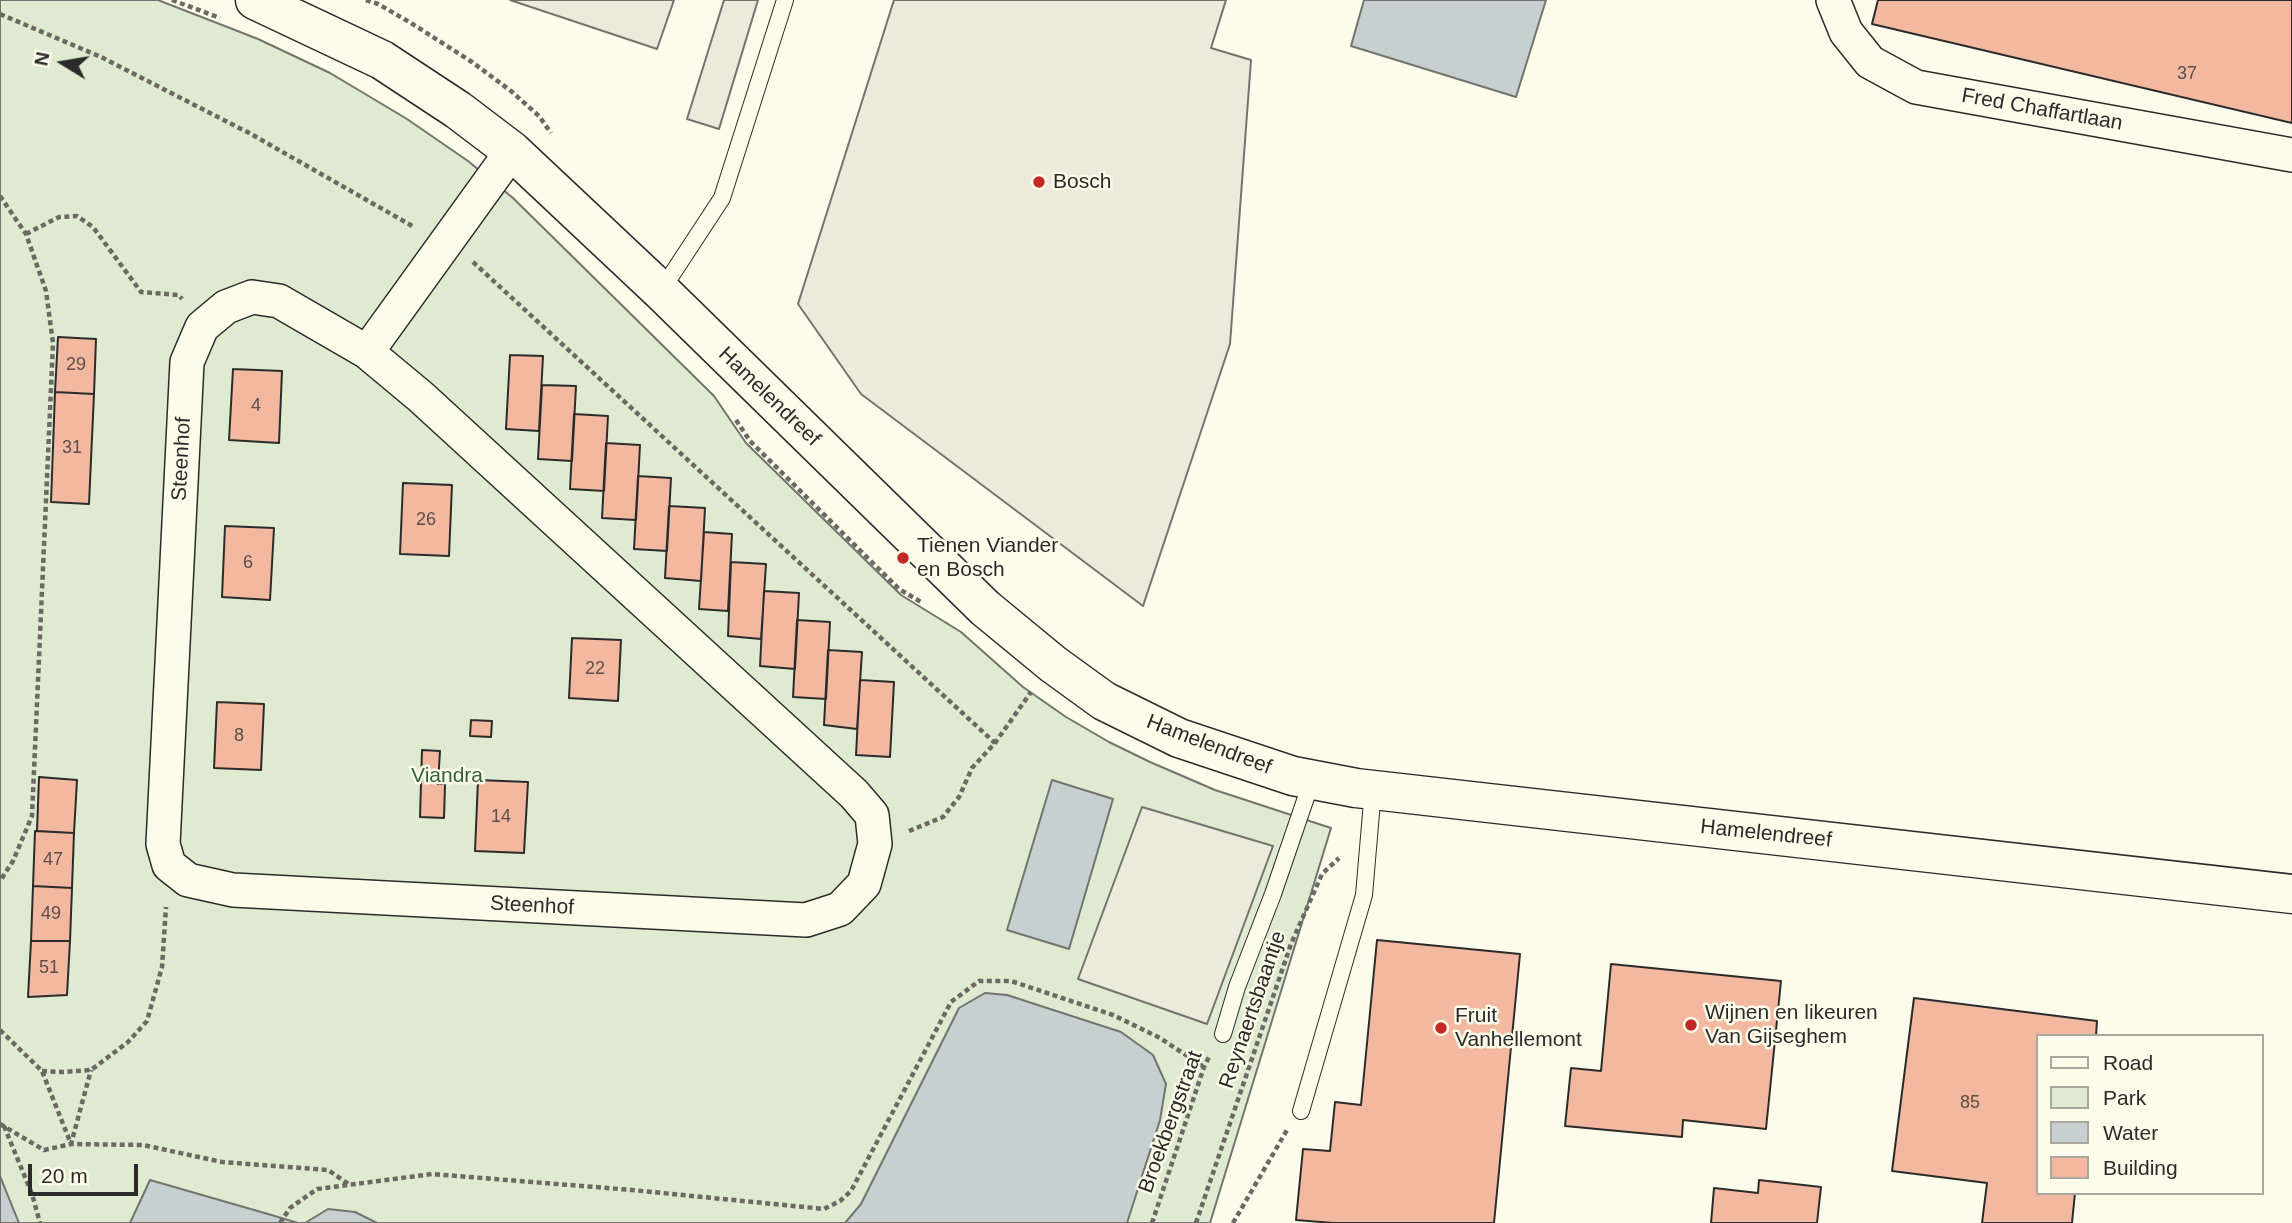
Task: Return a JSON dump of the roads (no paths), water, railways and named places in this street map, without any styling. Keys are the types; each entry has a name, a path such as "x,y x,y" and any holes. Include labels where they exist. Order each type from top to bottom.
{"street":[{"name":"Hamelendreef","path":"255,0 382,60 458,110 512,151 661,291 985,608 1104,701 1179,738 1293,776 1373,790 2292,894"},
{"name":"Fred Chaffartlaan","path":"1833,0 1846,32 1870,62 1916,87 2292,155"},
{"path":"367,352 512,151"},
{"name":"Steenhof","path":"252,297 279,301 367,352 421,397 854,794 872,815 875,844 864,884 840,909 806,920 233,890 188,880 169,865 163,844 187,362 202,327 226,307 252,297"}],"lane":[{"path":"661,291 722,198 785,0"},
{"path":"1223,1034 1237,987 1273,894 1312,780"},
{"path":"1301,1111 1364,895 1373,790"}],"water":[{"path":"1364,0 1546,0 1516,97 1351,46"},
{"path":"1052,780 1113,799 1069,949 1007,930"},
{"path":"985,993 1007,995 1121,1032 1153,1055 1166,1084 1160,1120 1127,1223 845,1223 861,1204 959,1008"},
{"path":"0,1176 19,1223 0,1223"},
{"path":"150,1180 268,1214 298,1223 130,1223"},
{"path":"328,1209 355,1212 377,1223 305,1223"}],"place":[{"name":"Bosch","path":"1039,182"},
{"name":"Tienen Viander en Bosch","path":"903,558"},
{"name":"Wijnen en likeuren Van Gijseghem","path":"1691,1025"},
{"name":"Fruit Vanhellemont","path":"1441,1028"}],"park label":[{"name":"Viandra","path":"447,776"}]}
